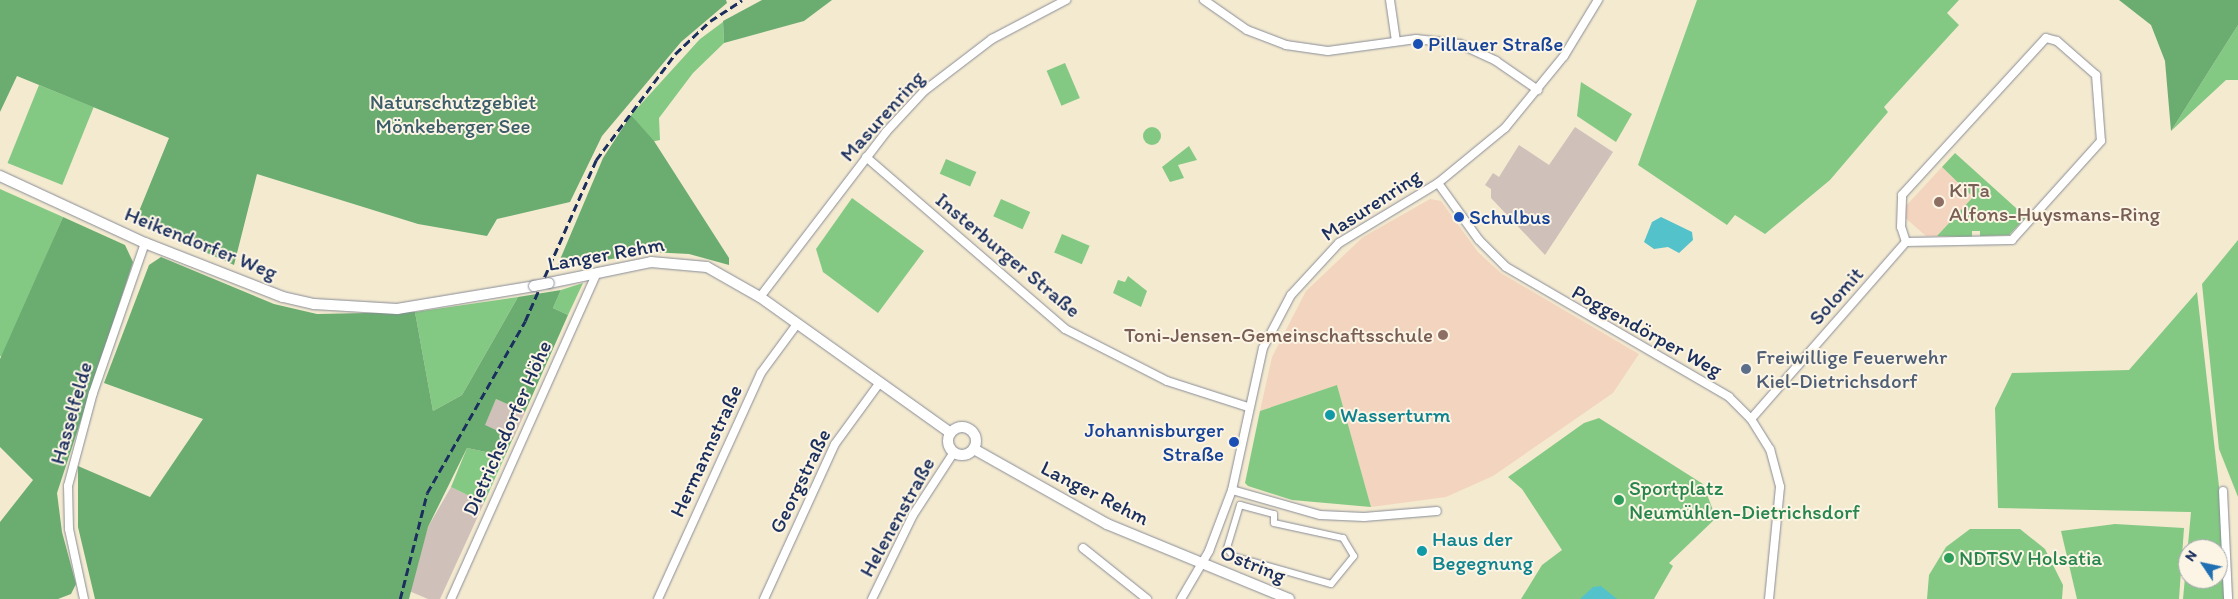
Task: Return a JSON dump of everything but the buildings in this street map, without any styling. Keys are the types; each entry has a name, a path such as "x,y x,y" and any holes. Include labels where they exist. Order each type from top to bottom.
{"street":[{"name":"Masurenring","path":"760,297 866,157 918,98 953,67 992,39 1066,0"},
{"path":"1204,0 1247,30 1286,45 1350,50 1396,40 1460,44 1496,61 1538,90"},
{"path":"1390,0 1396,40"},
{"name":"Masurenring","path":"1180,599 1202,564 1232,490 1248,407 1263,348 1304,277 1357,230 1438,183 1505,128 1538,90 1598,0"},
{"path":"2046,38 2058,41 2096,74 2101,140 2012,240 1906,242 1901,227 1902,195 2046,38"},
{"name":"Insterburger Straße","path":"866,157 1065,328 1167,381 1248,407"},
{"name":"Heikendorfer Weg","path":"0,176 145,242 283,297 314,304 397,309"},
{"name":"Poggendörper Weg","path":"1438,183 1479,240 1512,272 1729,397 1751,419 1770,449 1780,487 1769,599"},
{"name":"Hasselfelde","path":"84,599 69,529 68,486 93,393 145,242"},
{"name":"Solomit","path":"1751,419 1906,242"},
{"name":"Langer Rehm","path":"397,309 534,286 651,262 692,263 728,275 878,385 951,433"},
{"name":"Dietrichsdorfer Höhe","path":"451,599 597,273"},
{"name":"Hermannstraße","path":"658,599 761,373 797,324"},
{"name":"Georgstraße","path":"764,599 835,444 878,385"},
{"path":"958,428 970,430 976,437 974,449 967,455 954,452 949,445 951,433 958,428"},
{"name":"Langer Rehm","path":"974,449 1107,524 1202,564"},
{"name":"Helenenstraße","path":"872,599 913,515 954,452"},
{"path":"1232,490 1320,515 1364,517 1437,511"},
{"path":"2223,491 2228,599"},
{"path":"1240,505 1274,514 1274,523 1343,538 1354,556 1331,584 1233,556 1227,548 1240,505"},
{"path":"1083,548 1147,599"},
{"name":"Ostring","path":"1202,564 1290,599"}],"shaded area":[{"path":"1575,127 1613,152 1545,255 1491,198 1491,189 1485,185 1493,173 1499,177 1519,145 1549,165"},
{"name":"KiTa Alfons-Huysmans-Ring","path":"1942,167 1973,197 1937,236 1926,236 1903,216 1904,208"},
{"name":"Toni-Jensen-Gemeinschaftsschule","path":"1430,199 1441,201 1478,252 1501,273 1639,354 1613,393 1493,476 1446,497 1371,507 1337,385 1260,411 1272,357 1306,291 1363,237"},
{"path":"496,399 525,412 513,439 484,425"},
{"path":"451,487 484,503 440,599 428,599 409,591 428,527"}],"green space":[{"name":"Naturschutzgebiet Mönkeberger See","path":"0,0 726,0 727,3 681,42 602,136 570,202 497,219 487,236 418,224 257,174 234,265 135,221 169,138 17,76 0,112"},
{"path":"762,0 832,0 804,21 724,43 723,21"},
{"path":"1697,0 1959,0 1947,13 1959,25 1884,107 1888,112 1830,180 1765,234 1735,215 1727,225 1638,165"},
{"path":"2119,0 2238,0 2238,25 2171,131 2165,61 2151,25"},
{"path":"723,22 724,43 693,73 659,118 660,140 651,142 631,115 700,39"},
{"path":"2238,25 2238,80 2226,80 2171,131"},
{"path":"1065,63 1080,98 1061,106 1047,71"},
{"path":"1581,82 1632,114 1616,142 1577,116"},
{"path":"39,85 94,107 62,185 8,163"},
{"path":"631,115 654,141 729,258 729,265 689,254 650,252 556,269 603,158"},
{"path":"1152,127 1160,132 1161,136 1156,144 1152,145 1144,140 1143,136 1148,128"},
{"path":"1189,146 1197,160 1178,165 1184,178 1170,182 1162,167"},
{"path":"1955,153 2026,217 2009,235 1980,236 1980,231 1972,231 1972,237 1937,236 1973,197 1942,167"},
{"path":"946,159 976,172 970,187 940,174"},
{"path":"0,189 63,217 2,357 0,356"},
{"path":"852,198 924,251 878,313 823,272 816,249"},
{"path":"1001,199 1030,212 1023,229 993,216"},
{"path":"63,217 125,245 133,262 57,493 62,532 76,584 71,594 58,599 0,599 0,522 33,480 0,447 0,359"},
{"path":"1062,234 1090,246 1082,264 1054,252"},
{"path":"2238,240 2238,497 2219,449 2202,284"},
{"path":"161,257 274,304 317,314 415,312 433,411 462,395 518,297 561,290 553,308 568,315 525,412 496,399 485,425 513,438 505,456 467,448 428,527 409,599 95,599 78,527 78,466 150,497 203,419 104,383 149,265"},
{"path":"1128,276 1147,291 1141,307 1113,293 1118,280 1125,282"},
{"path":"583,283 568,315 553,308 561,290"},
{"path":"2197,292 2222,513 2223,539 2189,539 2191,512 1998,508 1995,408 2012,373 2129,370"},
{"path":"518,297 462,395 433,411 415,312"},
{"path":"1337,385 1371,507 1292,500 1248,486 1245,483 1260,411"},
{"name":"Sportplatz Neumühlen-Dietrichsdorf","path":"1599,418 1703,484 1716,518 1669,563 1673,566 1654,599 1521,599 1542,565 1562,550 1522,489 1508,477 1584,423"},
{"path":"467,448 505,456 484,503 451,487"},
{"path":"2115,524 2184,528 2183,539 2178,539 2179,599 2077,599 2061,531"},
{"path":"1970,529 2020,529 2045,549 2063,585 2062,599 1927,599 1929,575 1946,547"},
{"path":"2184,589 2224,589 2224,599 2183,599"}],"water":[{"path":"1661,217 1692,232 1693,240 1679,253 1668,247 1654,249 1644,242 1652,222"},
{"path":"1601,586 1617,599 1580,599 1593,587"}],"railway":[{"path":"400,599 427,493 525,321 596,160 675,54 710,21 742,0"}],"place":[{"name":"Pillauer Straße","path":"1418,44"},
{"name":"KiTa Alfons-Huysmans-Ring","path":"1939,202"},
{"name":"Schulbus","path":"1459,217"},
{"name":"Toni-Jensen-Gemeinschaftsschule","path":"1443,335"},
{"name":"Freiwillige Feuerwehr Kiel-Dietrichsdorf","path":"1746,369"},
{"name":"Wasserturm","path":"1330,415"},
{"name":"Johannisburger Straße","path":"1234,442"},
{"name":"Sportplatz Neumühlen-Dietrichsdorf","path":"1619,500"},
{"name":"Haus der Begegnung","path":"1422,551"},
{"name":"NDTSV Holsatia","path":"1949,558"}]}
